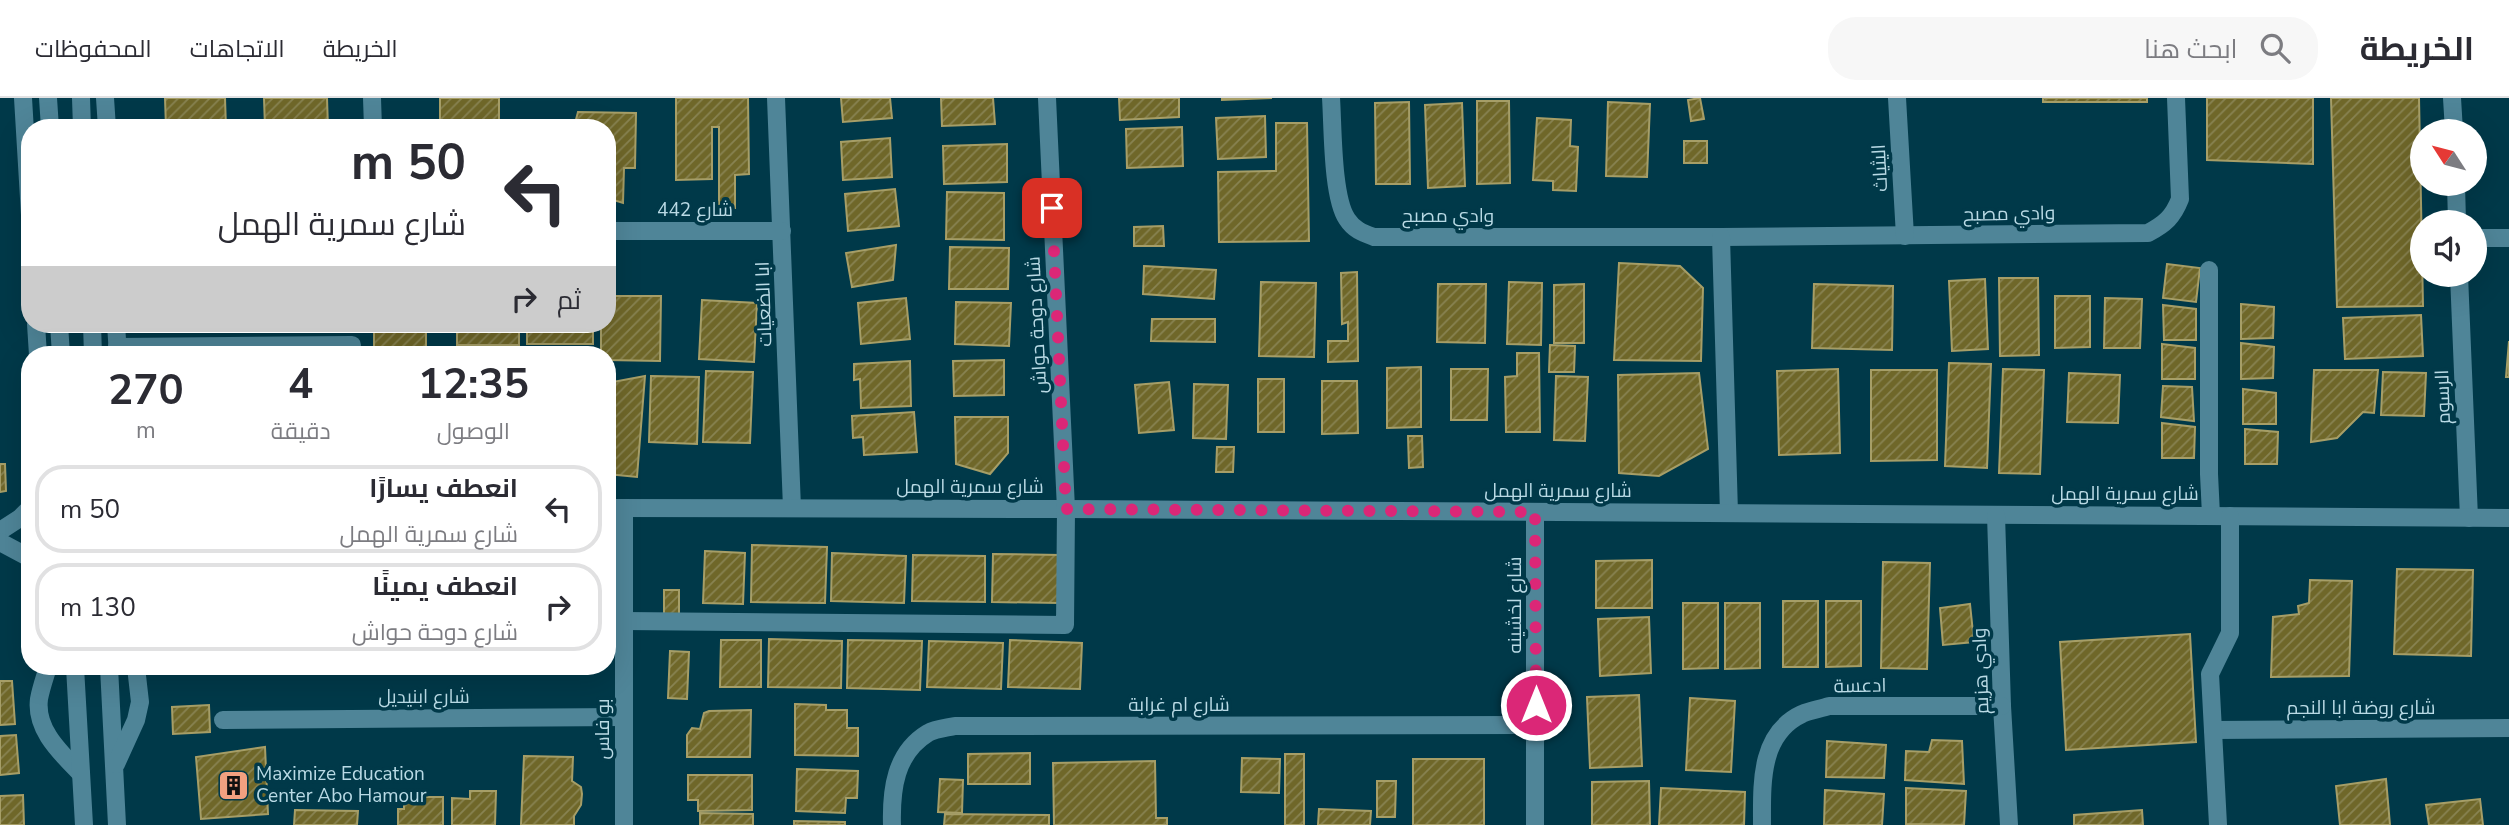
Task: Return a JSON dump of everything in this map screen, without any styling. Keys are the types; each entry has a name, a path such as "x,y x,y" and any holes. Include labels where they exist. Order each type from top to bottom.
{"street":[{"path":"23,98 24,119"},
{"path":"48,98 49,119"},
{"path":"80,98 81,119"},
{"path":"105,98 106,119"},
{"path":"372,98 373,119"},
{"name":"ابا الضعيات","path":"776,98 792,508"},
{"name":"شارع دوحة حواش","path":"624,621 1065,625 1066,509 1047,98"},
{"name":"وادي مصبح","path":"1331,98 1339,202 1347,220 1359,232 1374,237 2148,233 2164,225 2174,214 2180,199 2176,98"},
{"name":"اليثياث","path":"1897,98 1905,236"},
{"path":"2452,98 2453,119"},
{"name":"شارع 442","path":"616,231 782,231"},
{"path":"1721,237 1729,513"},
{"path":"2487,238 2509,237"},
{"path":"2210,270 2209,474 2221,515 2230,633 2210,674 2218,825"},
{"name":"الرسوم","path":"2459,287 2469,518"},
{"path":"313,346 352,345"},
{"name":"شارع سمرية الهمل","path":"616,508 2509,518"},
{"name":"بو فاس","path":"616,508 624,621 624,825"},
{"name":"شارع لخشينه","path":"1535,512 1535,825"},
{"name":"وادي هزيم","path":"1996,515 2009,825"},
{"path":"0,531 21,517"},
{"path":"0,542 21,553"},
{"path":"46,675 39,702 40,715 49,738 80,774"},
{"path":"75,675 84,825"},
{"path":"109,675 117,825"},
{"path":"114,767 136,720 139,702 137,675"},
{"name":"ادعسة","path":"1762,825 1762,777 1768,754 1781,730 1801,715 1829,706 2003,706"},
{"name":"شارع ابنيديل","path":"223,720 624,717"},
{"name":"شارع ام غرابة","path":"892,825 891,796 896,772 909,750 929,732 954,726 1536,725"},
{"name":"شارع روضة ابا النجم","path":"2213,730 2509,729"}],"building":[{"path":"165,98 225,98 226,119 166,119"},
{"path":"264,98 327,98 328,119 265,119"},
{"path":"440,98 499,98 499,119 440,119"},
{"path":"676,98 748,98 749,174 735,175 735,208 719,208 719,127 712,127 712,179 676,180"},
{"path":"841,98 890,98 892,118 843,122"},
{"path":"941,98 993,98 995,124 942,126"},
{"path":"1119,98 1179,98 1179,117 1120,120"},
{"path":"1222,98 1272,98 1222,100"},
{"path":"1700,98 1704,119 1691,121 1688,100"},
{"path":"2043,98 2147,98 2147,102 2043,102"},
{"path":"2207,98 2313,98 2313,164 2207,160"},
{"path":"2331,98 2419,98 2419,119 2410,119 2410,196 2421,196 2421,210 2410,210 2410,287 2423,287 2423,306 2337,307"},
{"path":"1477,101 1509,101 1510,183 1477,184"},
{"path":"1409,102 1410,184 1376,184 1375,103"},
{"path":"1608,102 1650,104 1647,177 1606,176"},
{"path":"1462,103 1465,186 1428,188 1425,105"},
{"path":"578,112 636,113 635,168 624,168 623,203 616,201 616,119 576,119"},
{"path":"1265,116 1266,157 1218,159 1216,118"},
{"path":"1537,118 1571,120 1570,146 1578,147 1576,191 1553,190 1553,181 1533,180"},
{"path":"1276,123 1307,123 1309,241 1219,242 1218,172 1276,171"},
{"path":"1182,127 1183,166 1127,168 1126,129"},
{"path":"890,138 892,177 843,180 841,142"},
{"path":"1684,141 1707,141 1707,163 1684,163"},
{"path":"1007,144 1007,182 944,184 943,146"},
{"path":"895,189 899,226 848,231 845,194"},
{"path":"947,192 1004,193 1004,240 946,239"},
{"path":"1163,226 1164,246 1134,246 1134,227"},
{"path":"896,245 893,280 852,287 846,253"},
{"path":"950,247 1009,248 1008,289 949,289"},
{"path":"1619,263 1680,266 1703,288 1701,361 1614,360"},
{"path":"2167,264 2200,268 2196,302 2163,298"},
{"path":"1144,266 1216,270 1214,299 1143,294"},
{"path":"1357,272 1358,361 1328,362 1328,341 1348,341 1348,322 1342,324 1341,273"},
{"path":"1999,278 2038,278 2039,355 2000,356"},
{"path":"1985,279 1988,349 1952,351 1949,281"},
{"path":"1261,282 1316,283 1314,357 1259,356"},
{"path":"1509,282 1542,283 1541,345 1507,344"},
{"path":"1438,284 1486,284 1485,343 1437,342"},
{"path":"1584,284 1584,343 1554,343 1554,285"},
{"path":"1814,284 1893,286 1892,350 1812,348"},
{"path":"616,296 661,296 660,361 616,360 616,346 601,346 601,333 616,333"},
{"path":"2055,296 2090,296 2090,347 2055,348"},
{"path":"906,298 910,339 861,344 858,303"},
{"path":"2105,298 2142,299 2140,348 2104,348"},
{"path":"702,300 757,303 754,362 699,359"},
{"path":"956,302 1011,303 1009,346 955,344"},
{"path":"2241,304 2274,307 2273,338 2241,339"},
{"path":"2163,305 2196,309 2196,340 2164,340"},
{"path":"2421,315 2423,356 2345,359 2343,318"},
{"path":"1152,319 1215,319 1215,342 1151,341"},
{"path":"374,333 426,333 426,346 374,346"},
{"path":"457,333 519,333 519,345 457,345"},
{"path":"527,333 593,333 593,344 527,344"},
{"path":"2509,341 2509,377 2506,377"},
{"path":"2241,343 2274,347 2273,378 2241,379"},
{"path":"2162,344 2195,348 2195,379 2162,379"},
{"path":"1550,345 1575,346 1574,372 1549,372"},
{"path":"1517,353 1539,353 1540,432 1506,432 1505,377 1517,376"},
{"path":"1004,360 1004,395 954,396 953,361"},
{"path":"910,361 911,406 861,408 860,379 854,380 854,364"},
{"path":"1949,363 1991,364 1987,468 1945,466"},
{"path":"1421,367 1421,427 1387,428 1387,368"},
{"path":"1451,369 1488,369 1487,420 1451,420"},
{"path":"1838,369 1840,453 1779,455 1777,371"},
{"path":"2003,369 2044,370 2040,474 1999,473"},
{"path":"1871,370 1937,370 1937,460 1871,461"},
{"path":"2314,370 2378,370 2374,413 2363,412 2337,438 2311,442"},
{"path":"706,371 753,372 750,443 703,442"},
{"path":"2383,372 2426,373 2424,416 2381,415"},
{"path":"1699,373 1708,449 1659,476 1619,473 1618,375"},
{"path":"2069,373 2120,375 2118,423 2067,422"},
{"path":"645,376 637,477 616,475 616,381"},
{"path":"651,376 699,377 697,444 649,442"},
{"path":"1556,376 1588,377 1585,441 1554,440"},
{"path":"1258,379 1284,379 1284,432 1258,432"},
{"path":"1322,381 1357,381 1358,433 1322,434"},
{"path":"1169,382 1174,430 1139,433 1135,385"},
{"path":"1194,384 1228,385 1226,439 1193,438"},
{"path":"2163,386 2192,387 2194,421 2161,417"},
{"path":"2243,389 2276,393 2276,424 2243,424"},
{"path":"914,412 917,452 864,455 863,437 853,438 852,416"},
{"path":"955,417 1008,417 1008,453 990,474 956,464"},
{"path":"2162,423 2195,427 2194,458 2162,458"},
{"path":"2245,429 2278,432 2277,464 2245,464"},
{"path":"1408,436 1422,436 1423,467 1409,468"},
{"path":"1217,447 1234,447 1233,472 1216,472"},
{"path":"0,464 5,464 6,491 0,492"},
{"path":"752,545 827,547 825,603 751,602"},
{"path":"705,551 745,553 743,604 703,603"},
{"path":"832,553 906,556 904,603 831,601"},
{"path":"993,554 1060,555 1059,603 992,602"},
{"path":"913,555 985,556 985,602 912,601"},
{"path":"1652,560 1652,608 1596,608 1596,561"},
{"path":"1883,562 1930,563 1927,669 1881,668"},
{"path":"2397,569 2473,570 2471,656 2394,654"},
{"path":"2310,580 2352,581 2349,676 2271,677 2273,617 2299,614 2298,606 2309,603"},
{"path":"664,590 679,590 679,615 664,615"},
{"path":"1783,601 1818,601 1818,667 1783,667"},
{"path":"1826,601 1861,601 1861,666 1826,667"},
{"path":"1683,603 1718,603 1718,668 1683,669"},
{"path":"1725,603 1760,603 1760,668 1725,669"},
{"path":"1970,604 1974,642 1943,645 1940,608"},
{"path":"1649,617 1651,673 1600,676 1598,619"},
{"path":"2190,634 2196,742 2066,750 2060,642"},
{"path":"769,639 842,641 841,688 768,687"},
{"path":"721,640 761,640 761,687 720,687"},
{"path":"848,640 922,641 920,690 847,688"},
{"path":"1010,640 1082,643 1080,689 1008,687"},
{"path":"929,641 1003,643 1001,689 927,687"},
{"path":"670,651 689,652 687,699 668,698"},
{"path":"0,681 12,681 15,724 0,725"},
{"path":"1639,695 1642,766 1590,768 1587,697"},
{"path":"1690,698 1735,701 1731,772 1686,770"},
{"path":"795,704 826,705 826,710 847,710 847,728 858,728 858,756 795,755"},
{"path":"209,705 210,732 173,734 172,707"},
{"path":"751,710 750,757 687,757 687,735 692,728 700,729 704,713"},
{"path":"16,735 19,773 0,775 0,736"},
{"path":"1932,740 1962,741 1964,784 1905,780 1906,751 1929,752"},
{"path":"1827,741 1886,745 1884,778 1826,777"},
{"name":"Maximize Education Center Abo Hamour","path":"265,747 268,814 201,819 196,757"},
{"path":"1030,753 1030,784 968,784 968,754"},
{"path":"1285,754 1304,754 1304,825 1285,825"},
{"path":"524,756 573,757 572,781 581,787 582,794 581,805 574,816 574,825 521,825"},
{"path":"1242,758 1280,759 1279,793 1241,792"},
{"path":"1413,759 1484,759 1484,825 1413,825"},
{"path":"1155,761 1156,818 1167,818 1167,825 1054,825 1053,763"},
{"path":"797,769 858,771 857,798 846,798 845,813 796,811"},
{"path":"688,775 752,775 752,810 698,811 698,800 688,800"},
{"path":"940,779 963,780 962,813 938,812"},
{"path":"2386,779 2390,825 2340,825 2336,786"},
{"path":"1377,781 1396,781 1395,817 1377,817"},
{"path":"1649,781 1650,825 1592,825 1592,782"},
{"path":"1661,788 1745,792 1744,825 1659,825"},
{"path":"1906,788 1966,791 1964,825 1906,824"},
{"path":"1825,790 1884,794 1882,825 1824,825"},
{"path":"470,791 496,791 495,825 452,825 452,798 470,799"},
{"path":"404,792 424,792 424,797 443,797 443,825 398,825 398,809 404,809"},
{"path":"23,795 24,825 0,825 0,796"},
{"path":"2480,799 2483,825 2429,825 2426,805"},
{"path":"1319,809 1371,811 1370,825 1318,825"},
{"path":"295,810 358,811 357,825 294,825"},
{"path":"2142,810 2143,825 2074,825 2074,815"},
{"path":"700,813 753,814 753,825 700,825"},
{"path":"945,814 1049,815 1049,825 944,825"},
{"path":"794,821 845,822 845,825 794,825"}],"place":[{"name":"Maximize Education Center Abo Hamour","path":"233,785"}],"route":[{"path":"1052,208 1066,509 1535,512 1536,705"}]}
